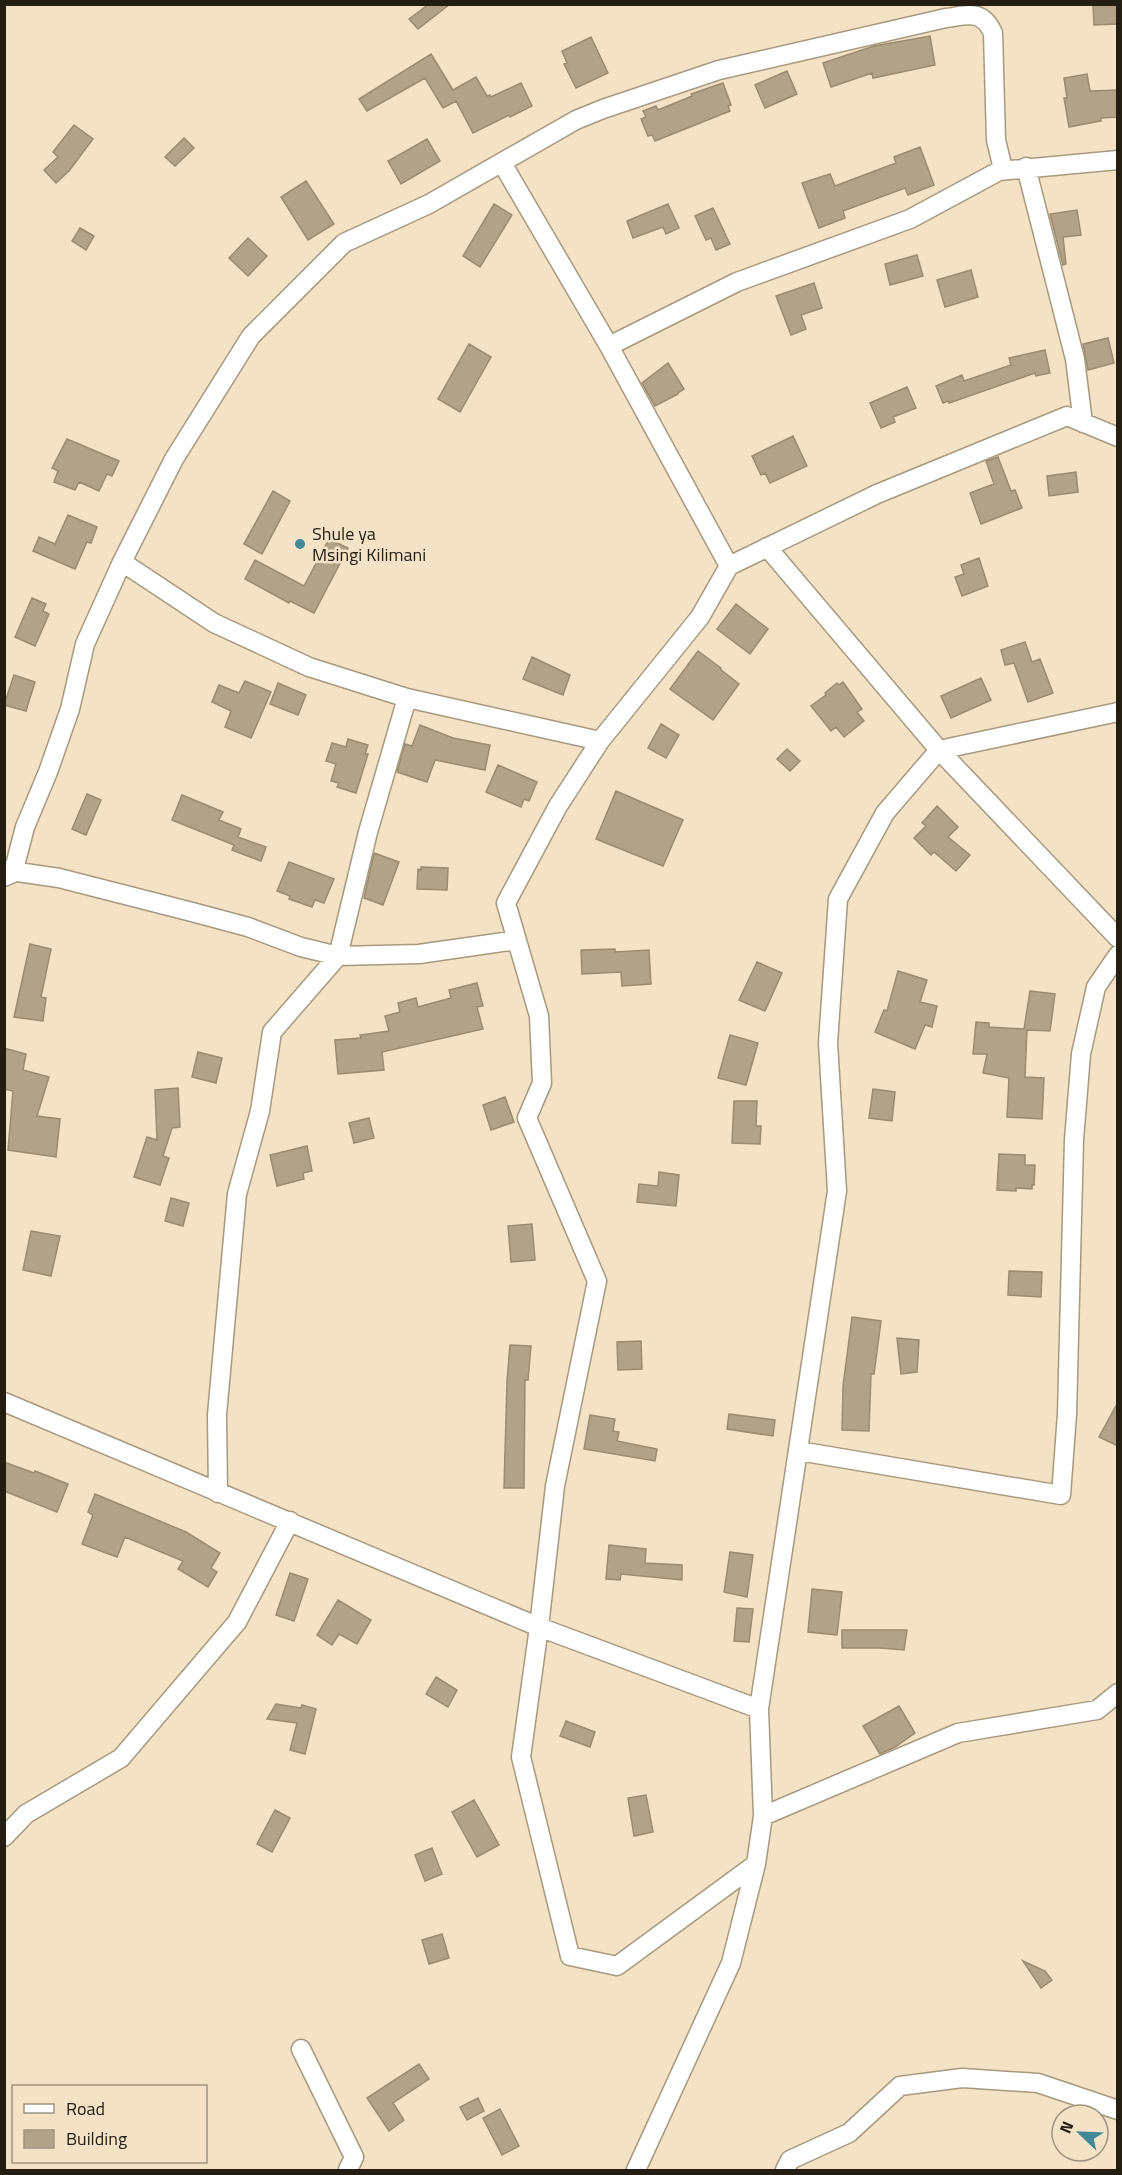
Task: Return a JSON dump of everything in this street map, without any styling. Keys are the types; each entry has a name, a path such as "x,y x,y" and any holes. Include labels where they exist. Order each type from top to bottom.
{"street":[{"path":"517,940 419,954 338,956 301,947 248,927 59,878 7,873 48,772 70,709 85,644 122,562 174,459 251,336 344,243 429,204 576,120 719,70 922,23 966,16 981,16 988,21 993,33 996,141 1003,170"},
{"path":"609,346 737,282 910,219 1003,170 1118,160"},
{"path":"502,163 609,346 729,566"},
{"path":"1026,167 1075,359 1083,423"},
{"path":"756,1864 617,1966 570,1956 521,1757 555,1486 597,1281 527,1118 542,1083 539,1016 506,903 558,806 600,741 700,617 729,566 877,494 1067,416 1118,437"},
{"path":"767,547 939,750 1118,938"},
{"path":"122,562 214,623 309,667 407,698 600,741"},
{"path":"218,1493 217,1415 237,1194 260,1111 272,1032 338,956 368,832 407,698"},
{"path":"636,2170 731,1963 756,1864 763,1816 759,1709 837,1191 828,1043 838,899 885,813 939,750 1118,712"},
{"path":"799,1451 1061,1495 1067,1414 1074,1140 1082,1054 1096,987 1118,955"},
{"path":"4,1402 539,1627 759,1709"},
{"path":"4,1836 26,1814 121,1758 237,1622 290,1521"},
{"path":"763,1816 958,1733 1097,1710 1118,1693"},
{"path":"301,2049 354,2157 348,2170"},
{"path":"785,2170 790,2160 849,2133 900,2086 962,2078 1038,2083 1118,2110"}],"building":[{"path":"429,4 450,4 418,29 409,19"},
{"path":"1118,4 1118,24 1094,25 1093,5"},
{"path":"930,36 935,65 873,78 872,73 831,87 823,63 874,46"},
{"path":"591,37 608,73 576,88 564,64 567,63 562,51"},
{"path":"431,54 453,90 476,77 487,96 491,97 521,83 532,106 473,133 456,101 443,108 425,78 367,111 359,99"},
{"path":"787,71 797,94 765,108 755,85"},
{"path":"1087,74 1090,91 1118,90 1118,117 1101,118 1101,121 1069,127 1064,98 1067,98 1064,78"},
{"path":"723,83 731,105 728,106 730,111 655,141 652,135 648,136 641,119 646,117 643,111 656,106 658,110 692,96 691,94"},
{"path":"74,125 93,139 69,171 56,183 44,170 58,157 53,152"},
{"path":"184,138 194,148 175,166 165,157"},
{"path":"427,139 440,161 401,184 388,161"},
{"path":"920,147 934,185 908,195 905,188 843,211 845,218 819,228 802,183 830,174 835,186 896,163 894,157"},
{"path":"306,181 334,224 308,240 281,197"},
{"path":"494,204 512,215 480,267 463,256"},
{"path":"668,204 679,228 666,234 663,227 633,238 627,221"},
{"path":"713,208 730,244 716,250 711,238 706,240 695,216"},
{"path":"1077,210 1081,235 1063,237 1066,264 1063,265 1050,214"},
{"path":"80,228 94,236 86,250 72,241"},
{"path":"248,238 267,256 248,276 229,258"},
{"path":"917,255 923,276 890,285 885,264"},
{"path":"971,270 978,297 945,307 937,280"},
{"path":"814,283 822,308 801,315 806,329 791,335 776,296"},
{"path":"1108,338 1114,363 1088,370 1083,344"},
{"path":"469,344 491,357 460,412 438,399"},
{"path":"1045,350 1050,373 1036,376 1035,373 949,403 948,401 943,403 936,386 962,375 964,381 1011,365 1009,358"},
{"path":"668,363 684,389 655,406 642,383"},
{"path":"907,387 916,408 893,417 895,422 881,428 870,403"},
{"path":"793,436 807,466 770,483 765,473 761,475 752,456"},
{"path":"67,439 119,461 112,476 107,474 99,491 79,482 75,490 54,482 58,471 52,468"},
{"path":"998,457 1011,491 1015,490 1022,508 981,524 970,493 994,484 986,461"},
{"path":"1076,472 1078,492 1049,496 1047,476"},
{"path":"273,491 290,501 262,554 244,544"},
{"path":"68,515 97,527 91,543 87,542 75,569 33,551 39,537 55,544"},
{"path":"329,539 348,548 314,613 290,601 289,603 245,579 255,560 304,586"},
{"path":"979,558 988,586 962,596 955,577 964,574 961,565"},
{"path":"32,598 46,604 43,611 49,614 35,646 15,637"},
{"path":"736,604 768,629 750,654 717,629"},
{"path":"1025,642 1032,662 1040,659 1053,693 1028,702 1014,663 1005,665 1001,650"},
{"path":"698,651 739,684 713,720 670,689"},
{"path":"532,657 570,675 563,695 523,679"},
{"path":"14,675 35,682 26,711 4,705"},
{"path":"981,678 991,700 951,718 941,696"},
{"path":"245,681 271,692 251,738 225,727 231,711 212,702 219,685 239,693"},
{"path":"843,682 862,709 857,712 864,721 844,737 836,727 831,731 811,706 837,683 839,685"},
{"path":"278,683 306,695 298,715 270,704"},
{"path":"661,724 679,735 666,758 648,748"},
{"path":"420,725 453,738 490,745 485,770 435,760 427,782 397,772 405,744 412,746"},
{"path":"348,739 368,745 365,754 368,754 356,793 337,787 339,783 331,781 336,764 326,761 332,743 346,747"},
{"path":"787,749 800,761 790,771 777,759"},
{"path":"498,765 537,782 529,801 524,799 521,807 486,792"},
{"path":"616,791 683,820 663,866 596,839"},
{"path":"87,794 101,800 86,835 72,829"},
{"path":"182,795 223,812 219,820 241,829 238,837 266,847 261,861 232,850 234,845 172,820"},
{"path":"937,806 958,827 948,837 970,855 956,871 934,852 931,855 914,838 926,826 922,823"},
{"path":"374,853 399,862 383,905 364,898"},
{"path":"289,862 334,879 324,903 315,900 312,907 289,899 290,896 277,891"},
{"path":"421,867 448,868 447,890 417,889 418,869 421,870"},
{"path":"30,944 51,949 41,997 46,998 43,1021 14,1017"},
{"path":"615,949 615,952 649,950 651,984 622,986 621,972 582,974 581,950"},
{"path":"757,962 782,973 765,1011 739,1000"},
{"path":"898,971 927,980 920,1002 937,1006 932,1027 925,1025 915,1049 875,1032 884,1010 887,1011"},
{"path":"477,983 483,1006 477,1007 483,1029 382,1052 384,1070 338,1074 335,1040 361,1038 360,1035 389,1031 385,1016 400,1012 398,1003 416,998 418,1007 451,998 449,990"},
{"path":"1030,991 1055,994 1050,1031 1027,1030 1025,1077 1044,1078 1042,1119 1007,1117 1009,1078 983,1073 987,1054 973,1054 976,1022 989,1023 989,1027 1024,1029"},
{"path":"730,1035 758,1043 746,1085 718,1078"},
{"path":"4,1048 26,1054 23,1070 49,1077 37,1116 60,1119 56,1157 8,1150 13,1091 4,1089"},
{"path":"198,1052 222,1058 216,1083 192,1077"},
{"path":"178,1088 180,1127 172,1128 163,1156 169,1158 160,1185 134,1177 147,1137 157,1140 155,1090"},
{"path":"873,1089 895,1092 892,1121 869,1118"},
{"path":"505,1097 514,1122 491,1130 483,1105"},
{"path":"734,1101 757,1101 756,1126 761,1126 760,1144 732,1143"},
{"path":"369,1118 374,1138 354,1143 349,1123"},
{"path":"307,1146 312,1171 303,1173 304,1179 277,1186 270,1155"},
{"path":"999,1154 1025,1155 1025,1165 1035,1165 1032,1189 997,1190"},
{"path":"659,1172 679,1175 676,1206 637,1202 639,1184 658,1186"},
{"path":"171,1198 189,1203 183,1226 165,1221"},
{"path":"532,1224 535,1260 511,1262 508,1226"},
{"path":"31,1231 60,1236 51,1276 23,1270"},
{"path":"1009,1271 1042,1272 1041,1297 1008,1295"},
{"path":"852,1317 881,1321 874,1374 871,1374 869,1431 842,1430 843,1386"},
{"path":"897,1338 919,1340 917,1372 901,1374"},
{"path":"641,1341 642,1369 618,1370 617,1342"},
{"path":"510,1345 531,1346 528,1380 525,1380 524,1488 504,1488"},
{"path":"1118,1402 1118,1446 1099,1437"},
{"path":"729,1414 775,1420 773,1436 727,1429"},
{"path":"590,1415 615,1419 613,1431 619,1432 617,1441 657,1449 655,1461 584,1449"},
{"path":"4,1462 68,1484 57,1512 4,1491"},
{"path":"95,1494 186,1532 220,1553 211,1568 217,1572 208,1587 178,1569 183,1561 125,1537 117,1557 82,1544 93,1515 88,1512"},
{"path":"609,1545 646,1549 645,1563 682,1565 682,1580 621,1574 620,1580 606,1579"},
{"path":"730,1552 753,1555 747,1597 724,1592"},
{"path":"290,1573 308,1579 294,1621 276,1615"},
{"path":"812,1589 842,1592 837,1635 808,1632"},
{"path":"338,1600 371,1620 357,1644 339,1634 332,1645 317,1635"},
{"path":"737,1608 753,1609 749,1642 734,1641"},
{"path":"842,1630 907,1630 904,1650 842,1648"},
{"path":"436,1677 457,1690 448,1707 426,1694"},
{"path":"276,1704 301,1708 302,1705 316,1709 305,1754 290,1750 297,1723 267,1719"},
{"path":"899,1706 915,1733 880,1754 863,1726"},
{"path":"566,1721 595,1732 590,1747 560,1736"},
{"path":"646,1795 653,1832 634,1836 628,1798"},
{"path":"474,1800 499,1845 477,1857 452,1812"},
{"path":"275,1810 290,1818 272,1852 257,1844"},
{"path":"432,1848 442,1874 425,1881 415,1855"},
{"path":"442,1934 449,1958 429,1964 422,1940"},
{"path":"1023,1961 1045,1971 1052,1980 1041,1988"},
{"path":"419,2064 429,2079 393,2103 404,2120 389,2131 367,2098"},
{"path":"478,2098 484,2111 467,2120 460,2107"},
{"path":"500,2109 519,2146 502,2155 483,2118"}],"place":[{"name":"Shule ya Msingi Kilimani","path":"300,544"}]}
